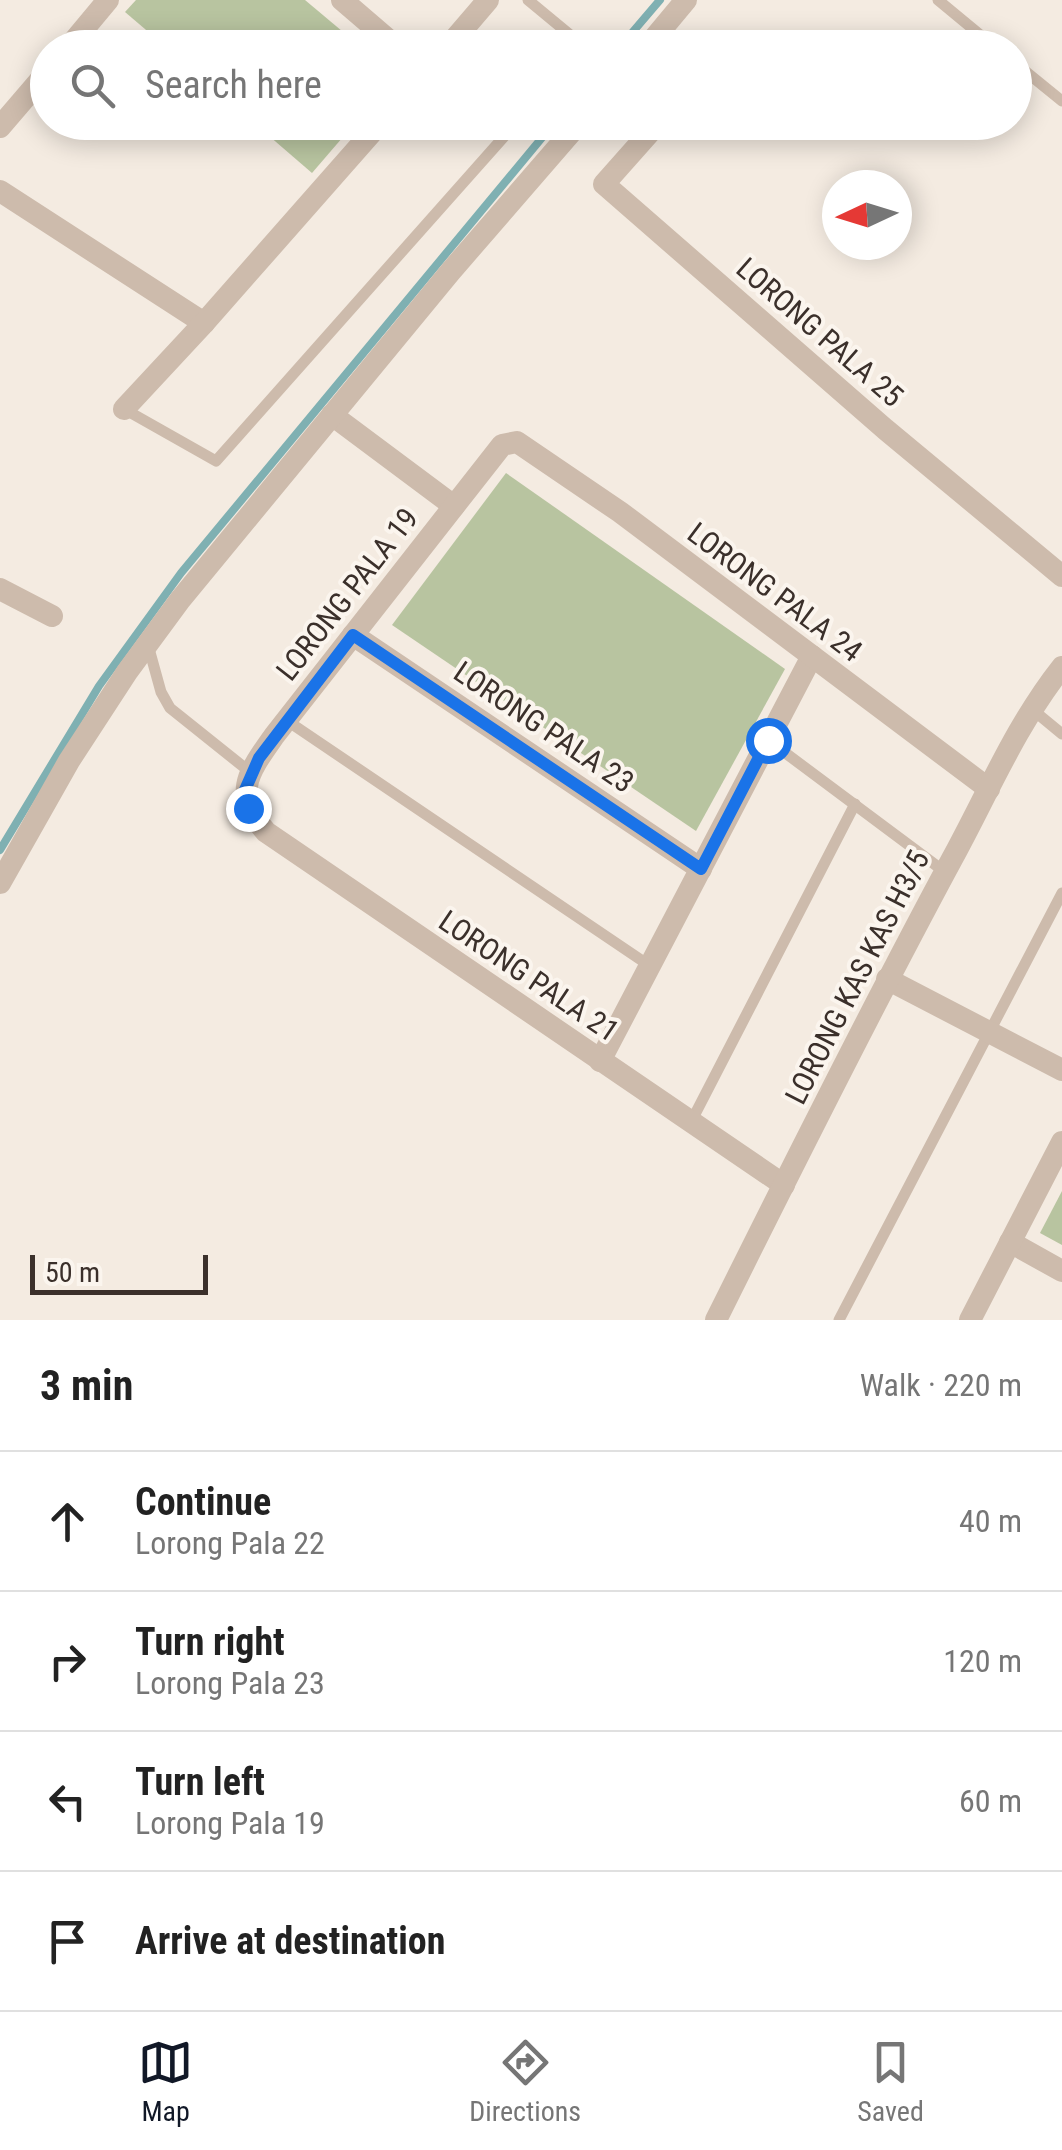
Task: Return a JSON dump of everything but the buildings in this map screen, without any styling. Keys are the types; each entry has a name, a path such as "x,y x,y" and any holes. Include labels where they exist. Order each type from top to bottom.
{"street":[{"path":"83,30 108,0"},
{"path":"342,0 377,30"},
{"path":"462,30 488,0"},
{"path":"661,30 686,0"},
{"path":"0,127 30,92"},
{"path":"124,409 365,140"},
{"path":"0,884 69,761 180,600 451,271 564,140"},
{"name":"LORONG PALA 25","path":"643,140 604,184 885,429 1062,576"},
{"path":"0,190 204,323"},
{"path":"332,416 454,506"},
{"name":"LORONG PALA 19","path":"250,772 286,720 502,446 517,442 524,446"},
{"name":"LORONG PALA 24","path":"524,446 620,512 989,789"},
{"path":"0,589 52,616"},
{"name":"LORONG PALA 23","path":"353,635 701,869"},
{"path":"600,1061 812,656"},
{"name":"LORONG KAS KAS H3/5","path":"716,1320 887,978 1032,710 1062,668"},
{"name":"LORONG PALA 21","path":"250,772 245,790 248,808 266,832 784,1185"},
{"path":"887,978 1062,1070"},
{"path":"970,1320 1062,1142"},
{"path":"1010,1242 1062,1270"}],"lane":[{"path":"528,0 563,30"},
{"path":"938,0 974,30"},
{"path":"1032,77 1062,101"},
{"path":"124,409 216,461 501,140"},
{"path":"148,645 161,692 170,708 250,772"},
{"path":"1032,710 1062,734"},
{"path":"286,720 650,966"},
{"path":"768,740 945,872"},
{"path":"690,1122 854,804"},
{"path":"839,1320 1062,893"}],"green space":[{"path":"136,0 305,0 341,30 146,30 125,12"},
{"path":"274,140 340,140 312,173"},
{"path":"506,473 785,669 696,831 392,625"},
{"path":"1062,1191 1062,1245 1040,1233"}],"waterway":[{"path":"634,30 660,0"},
{"path":"0,850 99,686 181,573 540,140"}],"route":[{"path":"248,808 245,790 250,772 353,635 701,869 768,740"}]}
